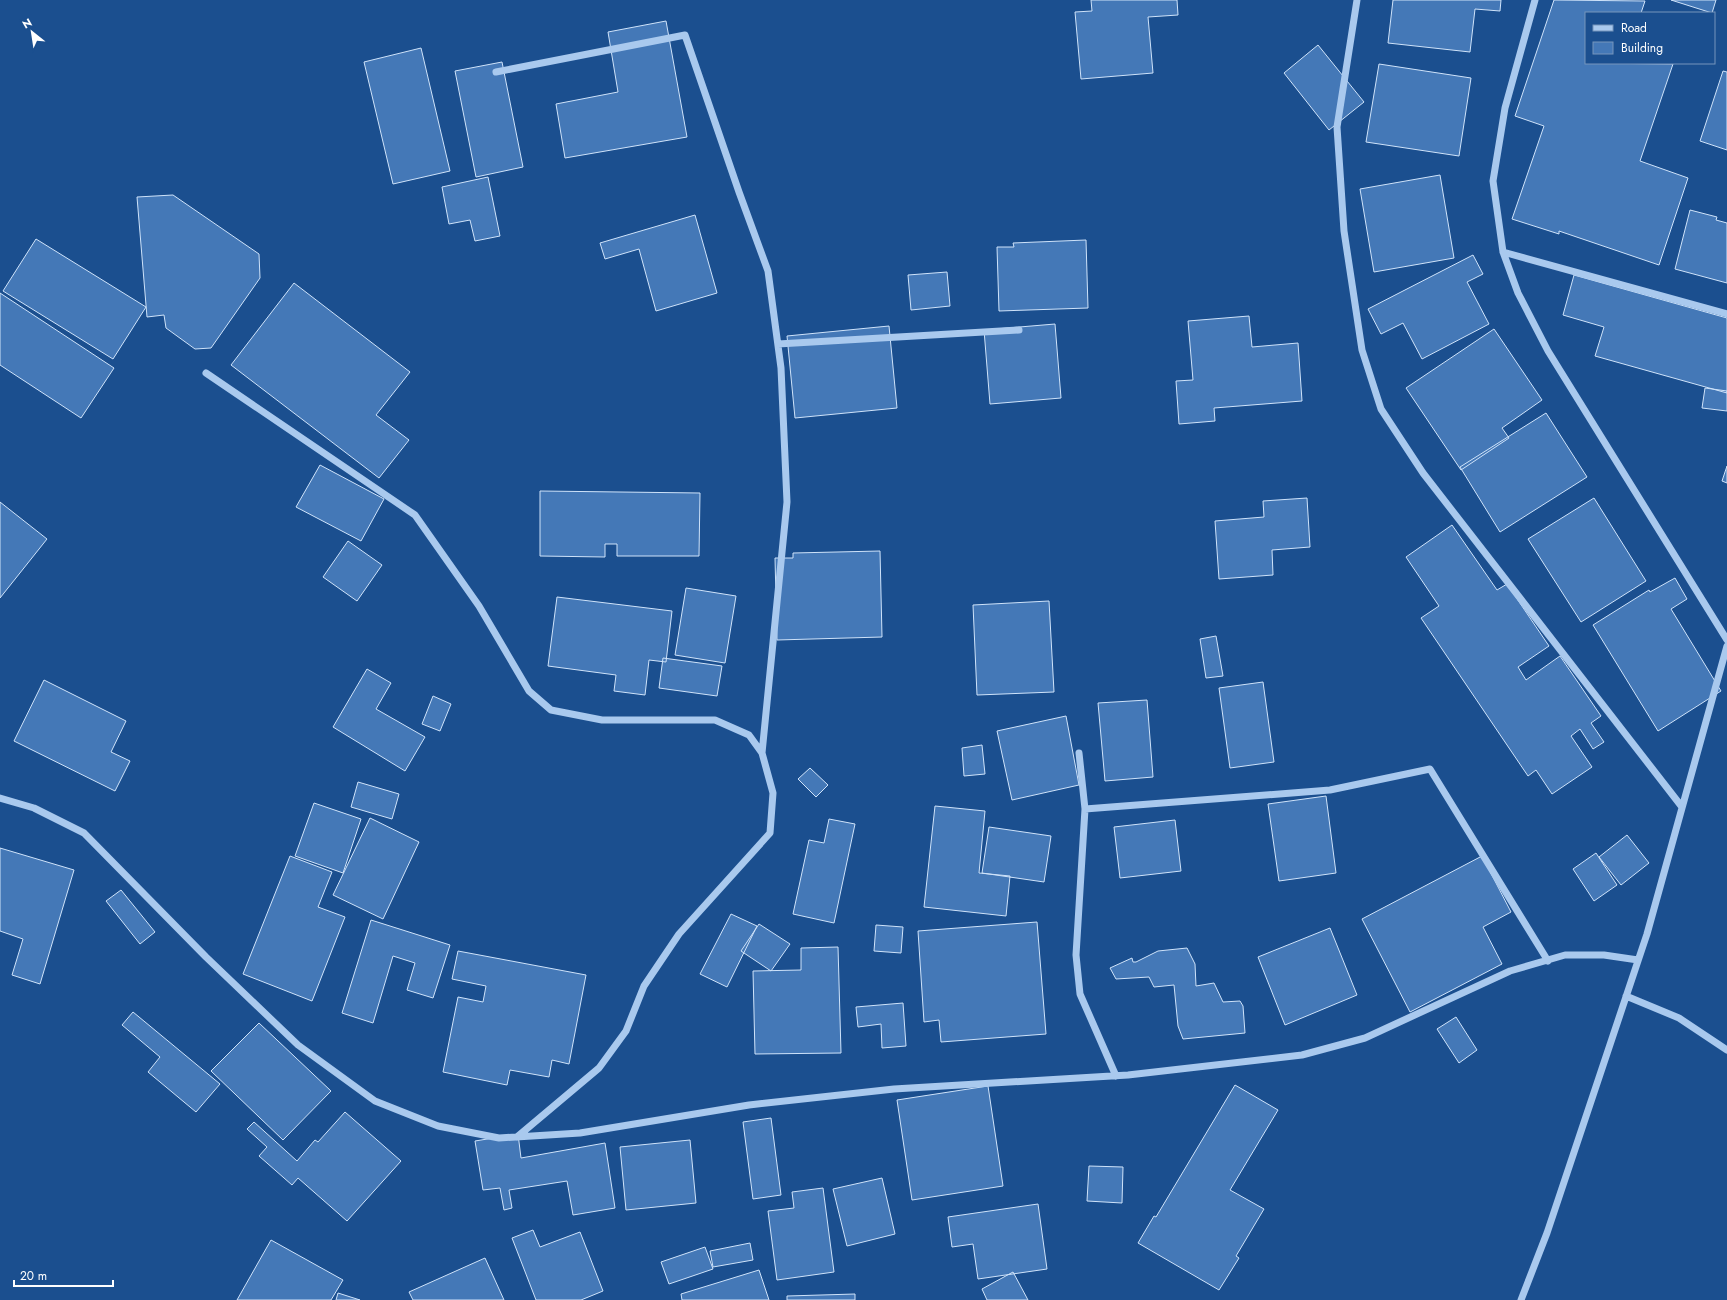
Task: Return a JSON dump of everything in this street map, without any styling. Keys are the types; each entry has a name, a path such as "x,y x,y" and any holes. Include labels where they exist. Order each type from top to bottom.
{"street":[{"path":"1357,0 1337,127 1344,231 1362,350 1381,409 1423,472 1682,807"},
{"path":"1536,0 1505,108 1493,181 1503,252 1518,293 1548,351 1727,640"},
{"path":"496,72 685,35 768,271 781,368 787,502 762,753"},
{"path":"1503,252 1727,314"},
{"path":"778,344 1019,330"},
{"path":"206,373 415,515 478,606 529,691 551,710 602,720 715,720 749,735 762,753 773,793 770,833 679,934 644,986 626,1031 599,1068 517,1137"},
{"path":"1521,1300 1547,1233 1638,960 1727,646"},
{"path":"1079,752 1085,809 1076,955 1080,994 1116,1076"},
{"path":"1085,809 1330,790 1430,769 1548,961"},
{"path":"0,798 34,808 84,833 206,957 298,1045 375,1101 438,1126 499,1138 580,1133 749,1105 894,1089 1116,1076 1302,1055 1365,1038 1510,971 1565,955 1604,955 1638,960"},
{"path":"1626,996 1679,1018 1727,1050"}],"building":[{"path":"1091,0 1177,0 1178,15 1148,17 1153,73 1081,79 1075,12 1092,11"},
{"path":"1393,0 1501,0 1500,11 1475,9 1470,52 1388,43"},
{"path":"1554,0 1645,1 1641,12 1585,12 1585,64 1673,64 1640,161 1688,178 1659,265 1559,231 1559,234 1512,219 1544,126 1515,116"},
{"path":"1671,0 1716,0 1712,12"},
{"path":"666,21 687,137 565,158 556,104 618,92 608,32"},
{"path":"1318,45 1364,102 1329,130 1284,73"},
{"path":"421,48 450,171 393,184 364,62"},
{"path":"502,62 523,167 476,177 455,71"},
{"path":"1379,64 1471,78 1459,156 1366,142"},
{"path":"1723,71 1727,72 1727,150 1700,141"},
{"path":"1440,175 1454,258 1374,272 1360,189"},
{"path":"488,177 500,236 475,241 470,220 449,224 442,187"},
{"path":"173,195 259,254 260,278 211,348 195,349 166,328 164,315 147,317 137,197"},
{"path":"1690,210 1717,217 1716,220 1727,223 1727,283 1675,269"},
{"path":"695,215 717,293 656,311 639,249 605,259 600,243"},
{"path":"36,239 146,307 113,359 3,291"},
{"path":"1086,240 1088,308 999,311 997,247 1014,247 1013,243"},
{"path":"1473,255 1483,274 1467,282 1489,324 1422,359 1403,323 1381,334 1368,309"},
{"path":"947,272 950,306 911,310 908,275"},
{"path":"1574,275 1727,318 1727,393 1595,356 1604,327 1563,315"},
{"path":"294,283 410,372 376,415 409,440 379,478 231,365"},
{"path":"0,293 114,368 81,418 0,365"},
{"path":"1249,316 1252,347 1298,343 1302,401 1214,408 1215,421 1179,424 1176,381 1193,380 1188,321"},
{"path":"1055,324 1061,398 990,404 984,330"},
{"path":"889,326 897,408 795,418 787,336"},
{"path":"1494,329 1542,400 1502,428 1509,438 1461,470 1406,388"},
{"path":"1705,388 1727,391 1727,411 1702,408"},
{"path":"1546,413 1587,477 1500,532 1460,467"},
{"path":"320,465 384,499 361,541 296,507"},
{"path":"1727,466 1727,483 1722,481"},
{"path":"540,491 700,493 699,556 617,556 617,544 605,544 605,557 540,556"},
{"path":"1307,498 1310,547 1272,550 1273,575 1219,579 1215,521 1264,517 1263,501"},
{"path":"1594,498 1646,581 1581,622 1528,539"},
{"path":"0,502 47,539 0,598"},
{"path":"1452,525 1497,590 1507,584 1549,646 1518,667 1526,680 1560,656 1601,716 1591,723 1604,742 1593,749 1580,729 1571,736 1592,767 1552,794 1536,770 1528,776 1421,618 1439,606 1406,557"},
{"path":"348,541 382,565 357,601 323,577"},
{"path":"880,551 882,637 777,640 775,558 793,558 793,553"},
{"path":"1675,578 1687,599 1671,609 1721,691 1658,731 1593,625 1649,590 1650,592"},
{"path":"686,588 736,596 725,663 675,655"},
{"path":"557,597 672,611 666,662 649,660 645,695 614,691 616,675 548,666"},
{"path":"1049,601 1054,692 977,695 973,605"},
{"path":"1216,636 1223,676 1206,678 1200,639"},
{"path":"663,658 722,666 717,696 659,688"},
{"path":"367,669 391,683 376,709 425,737 405,771 333,727"},
{"path":"44,680 126,721 111,752 130,761 115,791 14,741"},
{"path":"1263,682 1274,762 1230,768 1219,688"},
{"path":"433,696 451,704 440,731 422,724"},
{"path":"1147,700 1153,777 1105,781 1098,703"},
{"path":"1066,716 1079,785 1012,800 997,731"},
{"path":"982,745 985,774 964,776 962,748"},
{"path":"810,768 828,785 816,797 798,779"},
{"path":"358,782 399,794 392,819 351,807"},
{"path":"1326,796 1336,873 1279,881 1268,804"},
{"path":"314,803 361,819 343,873 295,856"},
{"path":"935,806 985,811 979,873 1010,876 1006,916 924,907"},
{"path":"370,818 419,842 383,919 333,895"},
{"path":"829,819 855,824 834,923 793,914 809,840 824,843"},
{"path":"1175,820 1181,871 1120,878 1114,827"},
{"path":"989,827 1051,836 1044,882 982,873"},
{"path":"1627,835 1649,863 1621,885 1599,857"},
{"path":"0,848 74,870 40,984 12,975 23,939 0,931"},
{"path":"1596,853 1617,885 1594,901 1573,869"},
{"path":"290,856 332,872 318,907 345,917 312,1001 243,974"},
{"path":"1482,856 1511,912 1483,927 1502,964 1410,1012 1362,919"},
{"path":"121,890 155,932 140,944 106,901"},
{"path":"731,914 757,926 727,987 700,974"},
{"path":"371,920 450,945 433,998 407,990 415,963 393,956 373,1023 342,1013"},
{"path":"1037,922 1046,1034 941,1042 939,1020 924,1022 918,931"},
{"path":"759,924 790,944 771,971 741,951"},
{"path":"876,925 903,927 901,953 874,951"},
{"path":"1330,928 1357,995 1285,1025 1258,957"},
{"path":"838,947 841,1053 755,1054 753,971 801,970 801,948"},
{"path":"1187,948 1195,964 1196,986 1214,983 1223,1002 1240,1001 1243,1006 1245,1033 1183,1039 1178,1026 1174,985 1154,987 1149,977 1116,979 1110,968 1132,958 1133,962 1136,962 1158,951"},
{"path":"458,951 586,975 569,1064 552,1060 549,1077 510,1070 507,1085 443,1072 458,997 483,1002 486,986 452,979"},
{"path":"903,1003 906,1046 882,1048 881,1024 858,1027 856,1007"},
{"path":"133,1012 220,1084 196,1112 148,1072 160,1057 122,1025"},
{"path":"1456,1017 1477,1050 1459,1063 1437,1029"},
{"path":"259,1023 331,1091 283,1140 211,1071"},
{"path":"1235,1085 1278,1110 1230,1190 1264,1209 1236,1256 1239,1258 1219,1290 1138,1243 1154,1216 1156,1217"},
{"path":"988,1086 1003,1186 912,1200 897,1100"},
{"path":"345,1112 401,1161 347,1221 298,1178 292,1185 259,1156 267,1147 247,1129 254,1122 297,1161 315,1140 318,1142"},
{"path":"771,1118 781,1195 753,1199 743,1122"},
{"path":"518,1134 521,1158 605,1143 615,1208 573,1215 567,1181 509,1190 512,1208 504,1210 500,1188 483,1190 475,1141"},
{"path":"690,1140 696,1203 626,1210 620,1147"},
{"path":"1089,1166 1123,1167 1122,1203 1087,1201"},
{"path":"882,1178 895,1234 847,1246 833,1189"},
{"path":"823,1188 834,1272 777,1280 768,1211 794,1208 792,1192"},
{"path":"1038,1204 1047,1269 978,1279 973,1244 952,1247 948,1217"},
{"path":"533,1230 540,1247 580,1232 603,1291 581,1300 536,1300 512,1238"},
{"path":"271,1240 343,1280 331,1300 237,1300"},
{"path":"750,1243 753,1260 713,1267 710,1251"},
{"path":"705,1247 713,1269 669,1284 661,1262"},
{"path":"485,1258 504,1300 413,1300 409,1292"},
{"path":"759,1270 769,1300 682,1300 681,1294"},
{"path":"1013,1272 1028,1300 987,1300 982,1289"},
{"path":"338,1293 360,1300 336,1300"},
{"path":"855,1294 855,1300 787,1300 787,1296"}]}
